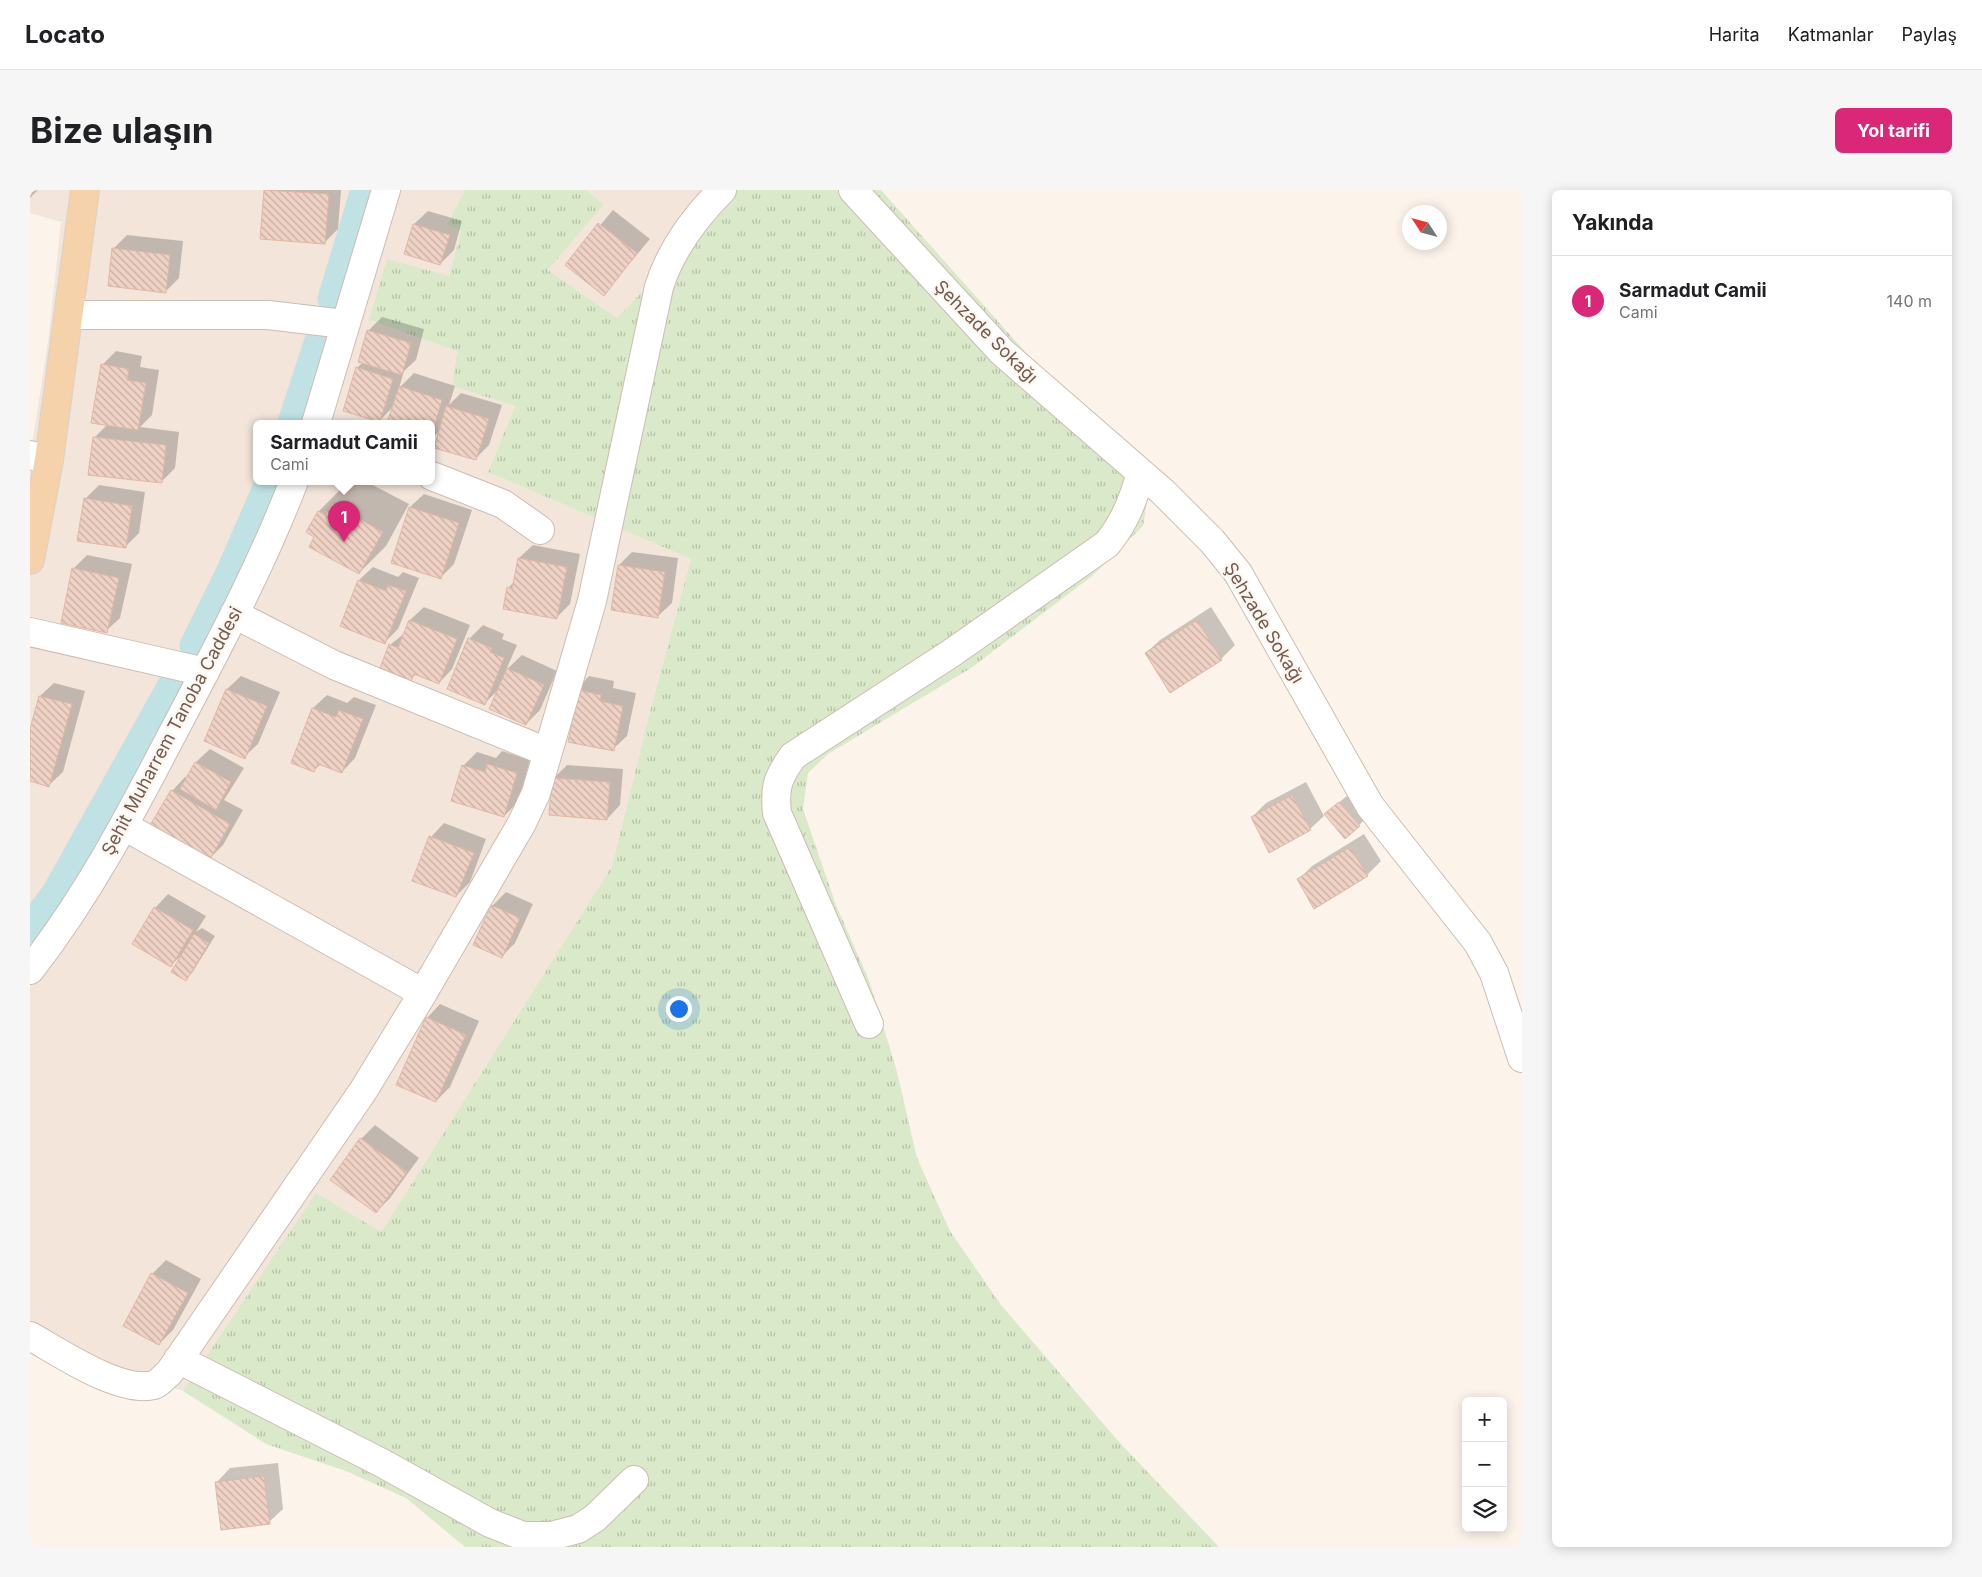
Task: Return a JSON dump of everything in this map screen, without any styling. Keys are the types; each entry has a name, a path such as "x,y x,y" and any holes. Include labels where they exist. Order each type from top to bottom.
{"main road":[{"path":"30,560 40,458 69,314 85,190"}],"street":[{"path":"317,420 330,383 344,324 386,190"},
{"path":"30,1336 120,1382 141,1386 155,1384 169,1373 363,1091 423,993 522,823 536,793 592,601 663,274 674,249 688,229 722,190"},
{"name":"Şehzade Sokağı","path":"853,190 1002,352 1183,511 1238,573 1370,806 1478,943 1500,989 1522,1058"},
{"path":"69,314 268,315 344,324"},
{"path":"869,1024 777,813 775,795 780,775 794,756 950,654 1107,544 1121,528 1131,508 1142,473"},
{"path":"435,477 503,504 540,530"},
{"name":"Şehit Muharrem Tanoba Caddesi","path":"30,970 73,912 124,826 234,614 292,485"},
{"path":"234,614 296,647 334,664 547,752"},
{"path":"30,632 205,672"},
{"path":"124,826 423,993"},
{"path":"178,1359 364,1454 490,1523 523,1536 551,1536 578,1529 595,1518 634,1480"}],"shaded area":[{"path":"30,190 465,190 447,224 461,231 449,276 369,320 457,351 452,386 515,406 488,472 691,559 649,715 612,866 381,1232 316,1194 183,1391 89,1360 30,1329 30,459 49,334 61,222 30,213"},
{"path":"586,190 737,190 617,318 548,270 604,204"}],"green space":[{"path":"465,190 586,190 604,204 548,270 617,318 737,190 881,190 1037,365 1148,496 1143,526 1092,576 971,668 828,754 808,773 803,809 836,905 869,980 896,1068 917,1158 950,1231 1001,1305 1120,1443 1219,1547 465,1547 406,1498 346,1471 266,1444 183,1391 316,1193 381,1232 612,866 649,715 691,559 488,472 515,406 452,386 457,351 369,320 387,259 449,276 461,231 447,224"}],"building":[{"path":"264,190 329,194 325,244 260,239"},
{"path":"598,223 637,253 604,296 565,265"},
{"path":"413,224 450,235 440,265 404,254"},
{"path":"112,248 170,255 166,293 108,286"},
{"path":"367,330 411,343 402,375 358,362"},
{"path":"101,364 129,369 127,380 146,383 138,430 91,423"},
{"path":"356,367 393,379 381,420 373,420 343,411"},
{"path":"399,386 442,400 435,424 435,420 388,420"},
{"path":"446,406 489,419 476,460 435,448"},
{"path":"93,437 166,445 162,483 88,475"},
{"path":"84,498 132,506 126,548 77,541"},
{"path":"332,504 383,532 359,574 309,547 314,537 306,532 318,511 325,515"},
{"path":"409,507 459,523 441,579 391,563"},
{"path":"518,558 567,567 557,619 503,609 507,587 512,589"},
{"path":"618,565 665,572 658,618 611,610"},
{"path":"72,568 119,578 107,633 61,623"},
{"path":"358,580 386,591 388,585 406,591 385,644 340,626"},
{"path":"409,620 457,639 439,684 414,674 411,681 380,668 389,644 398,648"},
{"path":"1197,620 1222,660 1170,693 1145,653"},
{"path":"468,638 492,648 490,652 504,658 485,705 447,689"},
{"path":"507,668 544,685 526,725 489,709"},
{"path":"226,689 267,706 245,759 204,741"},
{"path":"574,689 601,695 600,701 623,706 614,751 568,742 572,725 567,724"},
{"path":"39,696 72,704 49,787 30,781 30,729"},
{"path":"312,708 336,717 339,710 363,719 342,773 318,764 314,772 291,763"},
{"path":"195,762 231,782 216,810 180,789"},
{"path":"487,764 517,773 504,817 451,801 462,765 485,772"},
{"path":"552,778 610,782 607,820 549,815"},
{"path":"171,790 230,824 209,861 149,827"},
{"path":"1292,795 1311,830 1269,853 1251,817"},
{"path":"1339,802 1360,826 1345,839 1324,814"},
{"path":"429,836 474,853 456,897 412,881"},
{"path":"1350,847 1368,876 1314,909 1297,879"},
{"path":"491,905 520,918 502,958 473,945"},
{"path":"154,907 193,930 171,967 132,944"},
{"path":"194,934 209,943 186,981 171,972"},
{"path":"426,1017 466,1035 436,1102 396,1085"},
{"path":"360,1138 407,1172 376,1213 330,1180"},
{"path":"151,1273 188,1293 159,1345 123,1326"},
{"path":"264,1476 270,1524 221,1530 215,1482"}],"waterway":[{"path":"332,299 365,190"},
{"path":"293,420 318,343"},
{"path":"194,646 230,573 268,485"},
{"path":"30,928 56,893 171,687"}],"place":[{"name":"Sarmadut Camii","path":"344,542"}]}
